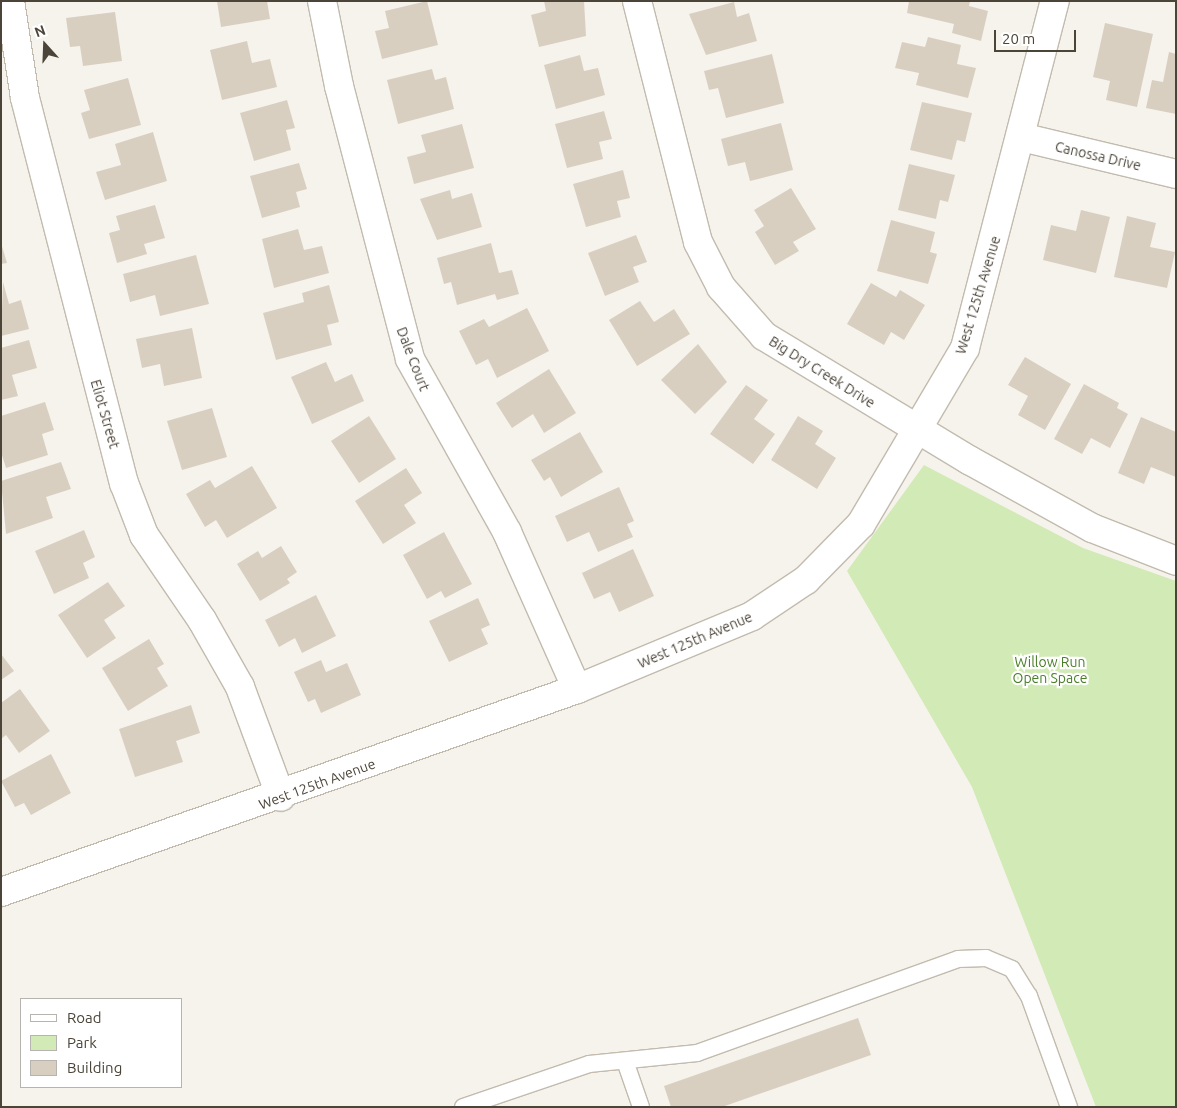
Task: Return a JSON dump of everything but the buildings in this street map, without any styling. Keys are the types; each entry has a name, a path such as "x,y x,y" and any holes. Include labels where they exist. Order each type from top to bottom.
{"street":[{"name":"Eliot Street","path":"10,1 25,98 124,483 144,535 202,620 240,687 281,797"},
{"name":"Dale Court","path":"322,1 339,86 410,359 507,532 577,689"},
{"name":"Big Dry Creek Drive","path":"637,1 698,242 721,287 764,336 918,430 1092,528 1176,561"},
{"name":"West 125th Avenue","path":"1,892 281,797 577,689 709,636 789,593 861,524 965,348 1055,1"},
{"name":"Canossa Drive","path":"1021,137 1176,174"}],"lane":[{"path":"463,1107 589,1064 697,1053 958,959 986,958 1012,969 1029,996 1069,1107"},
{"path":"625,1061 641,1107"}],"green space":[{"name":"Willow Run Open Space","path":"924,465 1083,548 1176,581 1176,1107 1096,1107 972,787 847,571"}]}
